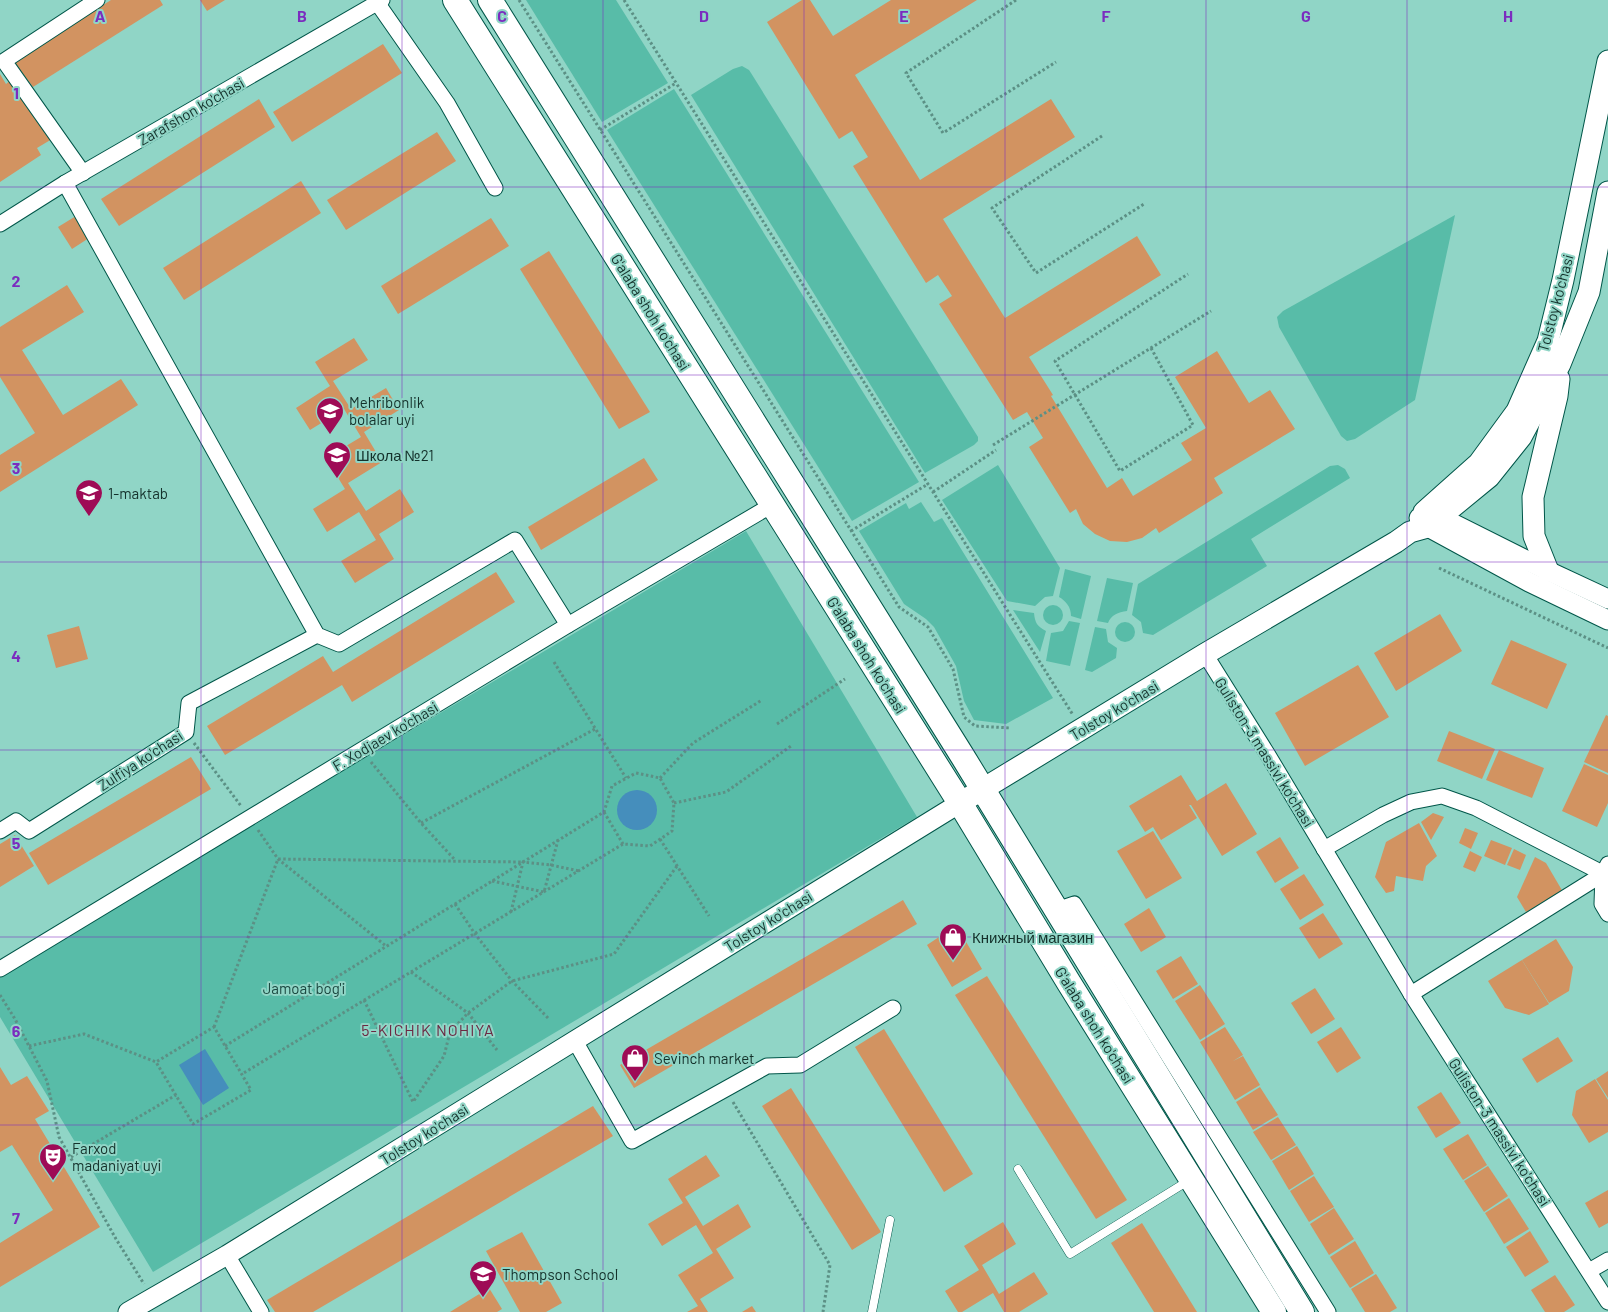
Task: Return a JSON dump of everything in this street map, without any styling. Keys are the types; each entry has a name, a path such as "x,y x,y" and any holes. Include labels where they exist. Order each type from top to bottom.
{"main road":[{"name":"G'alaba shoh ko'chasi","path":"455,0 960,803 1068,983 1192,1178 1274,1312"},
{"name":"G'alaba shoh ko'chasi","path":"490,0 982,789 1302,1312"},
{"name":"Tolstoy ko'chasi","path":"1425,520 1479,463 1517,411 1548,341 1563,280 1608,61"},
{"name":"Tolstoy ko'chasi","path":"960,803 1205,654 1380,551 1488,477 1521,437 1560,364 1589,292 1608,192"},
{"path":"1548,571 1534,536 1533,497 1557,396 1560,364"}],"street":[{"path":"83,173 2,61 98,0"},
{"path":"380,2 447,103 495,188"},
{"name":"Zarafshon ko'chasi","path":"0,224 83,173 380,2"},
{"path":"65,184 317,635 338,644 515,540 568,625"},
{"name":"F. Xodjaev ko'chasi","path":"0,969 568,625 772,505"},
{"path":"1425,520 1548,571 1608,599"},
{"path":"1425,520 1529,582 1608,620"},
{"name":"Zulfiya ko'chasi","path":"0,831 16,822 29,831 186,732 189,704 317,635"},
{"name":"Guliston-3 massivi ko'chasi","path":"1205,654 1268,755 1411,994 1608,1302"},
{"path":"1324,849 1383,814 1412,802 1442,796 1476,808 1606,872"},
{"name":"Tolstoy ko'chasi","path":"128,1312 227,1255 960,803"},
{"path":"1606,872 1602,904 1608,914"},
{"path":"1411,994 1606,872"},
{"path":"1056,910 1074,904 1328,1312"},
{"path":"575,1041 632,1141 767,1066 800,1065 893,1008"},
{"path":"227,1255 261,1312"},
{"path":"1588,1271 1608,1260"}],"lane":[{"path":"1018,1169 1070,1254 1192,1178"},
{"path":"872,1312 890,1220"}],"path":[{"path":"519,0 899,607 928,627 953,669 964,717 975,726 1011,728"},
{"path":"624,0 1082,729"},
{"path":"1016,0 906,73 943,133 1056,62"},
{"path":"600,130 676,83"},
{"path":"1102,136 992,208 1036,273 1144,204"},
{"path":"1151,348 1193,424 1120,471 1055,361 1188,274"},
{"path":"993,445 1211,311"},
{"path":"933,492 996,450"},
{"path":"851,531 928,484"},
{"path":"1439,568 1608,648"},
{"path":"554,662 626,778"},
{"path":"776,724 845,679"},
{"path":"660,778 693,743 762,700"},
{"path":"421,823 595,729"},
{"path":"186,732 278,858 386,946"},
{"path":"674,803 726,792 791,746"},
{"path":"362,750 421,823 455,861"},
{"path":"225,1046 604,812 612,786 636,773 660,778 674,803 672,831 650,846 623,844 242,1074"},
{"path":"604,812 623,844"},
{"path":"660,839 709,916"},
{"path":"544,892 558,840"},
{"path":"278,858 523,862 579,871"},
{"path":"156,1062 214,1027 278,858"},
{"path":"511,912 523,862"},
{"path":"364,1000 413,1102 444,1056 450,1032 468,1013 512,981 614,954 677,866"},
{"path":"491,881 544,892"},
{"path":"455,904 475,934 512,981 548,1019"},
{"path":"411,972 468,1013 497,1050"},
{"path":"0,995 15,1018 47,1081 59,1136 116,1239 152,1298"},
{"path":"29,1046 84,1034 156,1062 193,1124 251,1090 214,1027"},
{"path":"725,1088 830,1265 824,1312"},
{"path":"71,1157 176,1095"}],"green space":[{"path":"526,0 616,0 668,83 602,122"},
{"path":"742,66 751,73 978,437 978,441 974,445 925,473 691,95 733,69"},
{"path":"674,89 919,482 852,521 607,130"},
{"path":"1455,215 1415,400 1355,439 1347,441 1341,436 1279,327 1277,317 1283,311"},
{"path":"998,465 1060,568 1053,596 1045,597 1035,606 1007,601 942,500"},
{"path":"1338,465 1345,469 1350,478 1251,539 1267,566 1153,635 1143,633 1141,622 1132,615 1138,584 1330,466"},
{"path":"921,502 934,522 942,518 1053,698 1006,724 974,720 964,701 956,666 934,627 904,604 859,531 906,503 909,509"},
{"name":"Jamoat bog'i","path":"746,531 917,817 153,1272 0,1017 0,975"},
{"path":"1065,569 1091,576 1081,619 1071,616 1068,605 1059,597"},
{"path":"1107,578 1133,583 1127,611 1115,614 1108,623 1097,621"},
{"path":"1053,605 1060,608 1063,615 1060,622 1053,625 1046,622 1043,615 1046,608"},
{"path":"1013,610 1034,613 1037,624 1046,631 1040,652"},
{"path":"1069,621 1080,623 1070,666 1046,661 1051,633 1063,631"},
{"path":"1125,622 1132,625 1135,632 1132,639 1125,642 1118,639 1115,632 1118,625"},
{"path":"1095,627 1106,629 1108,642 1117,648 1116,658 1092,672 1085,670"}],"water":[{"path":"633,790 641,790 648,793 654,799 657,810 654,821 648,827 641,830 633,830 626,827 620,821 617,814 617,806 620,799 626,793"},
{"path":"205,1049 229,1088 203,1105 179,1065"}],"building":[{"path":"111,0 160,0 163,5 33,87 14,62"},
{"path":"200,0 225,0 207,11"},
{"path":"802,0 810,0 833,36 891,0 977,0 855,75 920,180 1051,99 1075,137 943,219 1005,318 1137,236 1161,275 1029,357 1107,488 1122,478 1133,496 1192,460 1181,443 1206,428 1175,377 1217,351 1249,403 1270,390 1295,429 1214,478 1223,493 1159,533 1156,528 1142,538 1127,542 1110,541 1095,534 1083,524 1076,509 1070,513 1029,447 1043,438 1027,412 1013,420 939,304 952,296 938,275 926,283 853,166 868,157 852,131 839,139 767,22"},
{"path":"383,44 402,73 292,142 273,112"},
{"path":"0,74 6,84 12,79 52,139 37,148 41,155 0,182"},
{"path":"259,99 275,127 119,226 101,199"},
{"path":"437,132 456,161 346,230 327,200"},
{"path":"301,181 321,213 184,300 163,268"},
{"path":"76,216 89,238 72,249 58,227"},
{"path":"491,218 509,246 398,314 381,286"},
{"path":"549,251 650,412 619,429 520,269"},
{"path":"67,285 84,312 22,350 63,415 121,379 138,405 0,492 0,455 35,433 0,377 0,327"},
{"path":"354,338 368,360 333,381 351,409 386,388 399,410 364,432 382,462 348,483 366,511 400,489 414,512 379,534 394,559 355,583 341,561 376,540 359,512 327,532 313,509 345,489 326,458 361,437 344,409 310,430 296,408 330,386 315,362"},
{"path":"644,458 658,480 541,550 528,527"},
{"path":"496,572 515,602 352,702 342,685 225,755 207,726 323,656 333,672"},
{"path":"1440,614 1462,651 1396,691 1374,653"},
{"path":"79,626 88,659 56,668 47,635"},
{"path":"1511,640 1567,664 1547,709 1491,684"},
{"path":"1358,665 1389,717 1305,766 1275,713"},
{"path":"1606,715 1608,716 1608,773 1584,762"},
{"path":"1449,731 1495,749 1482,779 1437,761"},
{"path":"1499,750 1544,768 1532,798 1486,780"},
{"path":"191,757 211,789 48,885 29,853"},
{"path":"1584,764 1608,775 1608,803 1597,827 1562,811"},
{"path":"1181,775 1197,801 1226,783 1257,834 1222,856 1191,805 1189,805 1197,818 1161,840 1153,827 1145,832 1129,806"},
{"path":"1433,813 1444,817 1431,840 1421,822"},
{"path":"1419,823 1437,856 1426,866 1423,881 1396,876 1394,891 1386,893 1375,877 1386,842"},
{"path":"1465,828 1478,833 1471,849 1459,843"},
{"path":"1153,831 1182,878 1146,899 1117,851"},
{"path":"15,835 34,866 0,887 0,844"},
{"path":"1280,837 1299,868 1275,883 1256,852"},
{"path":"1491,840 1512,848 1505,865 1484,856"},
{"path":"1514,849 1526,855 1520,870 1507,865"},
{"path":"1470,851 1482,857 1475,872 1463,867"},
{"path":"1535,857 1546,863 1563,892 1526,912 1517,897"},
{"path":"1304,874 1324,905 1300,920 1280,889"},
{"path":"903,900 917,924 634,1088 620,1065"},
{"path":"1149,908 1166,937 1141,952 1124,924"},
{"path":"1323,913 1343,944 1319,959 1299,928"},
{"path":"955,923 963,930 965,940 982,969 952,987 927,945 939,937 946,926"},
{"path":"1556,939 1573,967 1569,991 1549,1003 1522,960"},
{"path":"1181,956 1198,984 1173,999 1156,971"},
{"path":"1522,960 1549,1004 1529,1015 1505,1008 1488,981"},
{"path":"987,976 1127,1200 1096,1219 955,995"},
{"path":"1200,985 1225,1024 1200,1040 1175,1001"},
{"path":"1315,988 1335,1019 1311,1034 1291,1003"},
{"path":"1225,1027 1243,1055 1233,1061 1243,1056 1260,1085 1235,1100 1200,1042"},
{"path":"1341,1027 1361,1058 1337,1073 1317,1042"},
{"path":"884,1029 973,1174 944,1192 855,1047"},
{"path":"1558,1037 1573,1061 1537,1083 1522,1059"},
{"name":"Farxod madaniyat uyi","path":"0,1067 11,1085 27,1076 49,1111 35,1119 100,1227 0,1287 0,1243 53,1210 12,1145 0,1152"},
{"path":"1608,1071 1608,1098 1596,1079"},
{"path":"1595,1079 1608,1100 1608,1132 1589,1143 1572,1115 1576,1091"},
{"path":"1260,1087 1278,1115 1253,1130 1236,1102"},
{"path":"791,1088 881,1232 852,1250 762,1106"},
{"path":"1441,1092 1461,1123 1436,1138 1417,1107"},
{"path":"593,1106 613,1136 313,1312 275,1312 267,1300"},
{"path":"1278,1117 1296,1145 1271,1160 1253,1132"},
{"path":"1468,1134 1487,1165 1463,1180 1443,1149"},
{"path":"1297,1146 1314,1174 1289,1190 1272,1161"},
{"path":"706,1155 720,1176 685,1197 703,1226 738,1204 751,1227 716,1249 734,1278 700,1299 708,1312 687,1312 698,1306 678,1275 713,1253 696,1225 662,1246 648,1224 683,1203 668,1179"},
{"path":"1488,1166 1508,1196 1484,1212 1464,1181"},
{"path":"1314,1176 1334,1207 1309,1222 1290,1191"},
{"path":"1608,1190 1608,1223 1599,1228 1585,1203"},
{"path":"1509,1198 1529,1229 1504,1244 1485,1213"},
{"path":"1334,1208 1354,1239 1329,1255 1310,1224"},
{"path":"1003,1222 1016,1244 982,1265 999,1294 1034,1272 1048,1294 1019,1312 1004,1312 993,1293 962,1312 958,1312 945,1291 979,1270 964,1246"},
{"path":"1142,1223 1197,1312 1154,1312 1111,1243"},
{"path":"1530,1231 1549,1262 1525,1277 1506,1247"},
{"path":"522,1232 562,1303 546,1312 520,1312 486,1251"},
{"path":"1355,1241 1374,1273 1350,1288 1330,1257"},
{"path":"1376,1274 1397,1308 1390,1312 1365,1312 1351,1289"},
{"path":"1555,1275 1575,1305 1564,1312 1545,1312 1531,1290"},
{"name":"Thompson School","path":"489,1288 502,1309 497,1312 450,1312"},
{"path":"752,1306 756,1312 742,1312"}],"place":[{"name":"Mehribonlik bolalar uyi","path":"330,435"},
{"name":"Школа №21","path":"337,479"},
{"name":"1-maktab","path":"89,517"},
{"name":"Книжный магазин","path":"953,961"},
{"name":"Sevinch market","path":"635,1082"},
{"name":"Farxod madaniyat uyi","path":"53,1181"},
{"name":"Thompson School","path":"483,1298"}],"district":[{"name":"5-KICHIK NOHIYA","path":"428,1029"}]}
